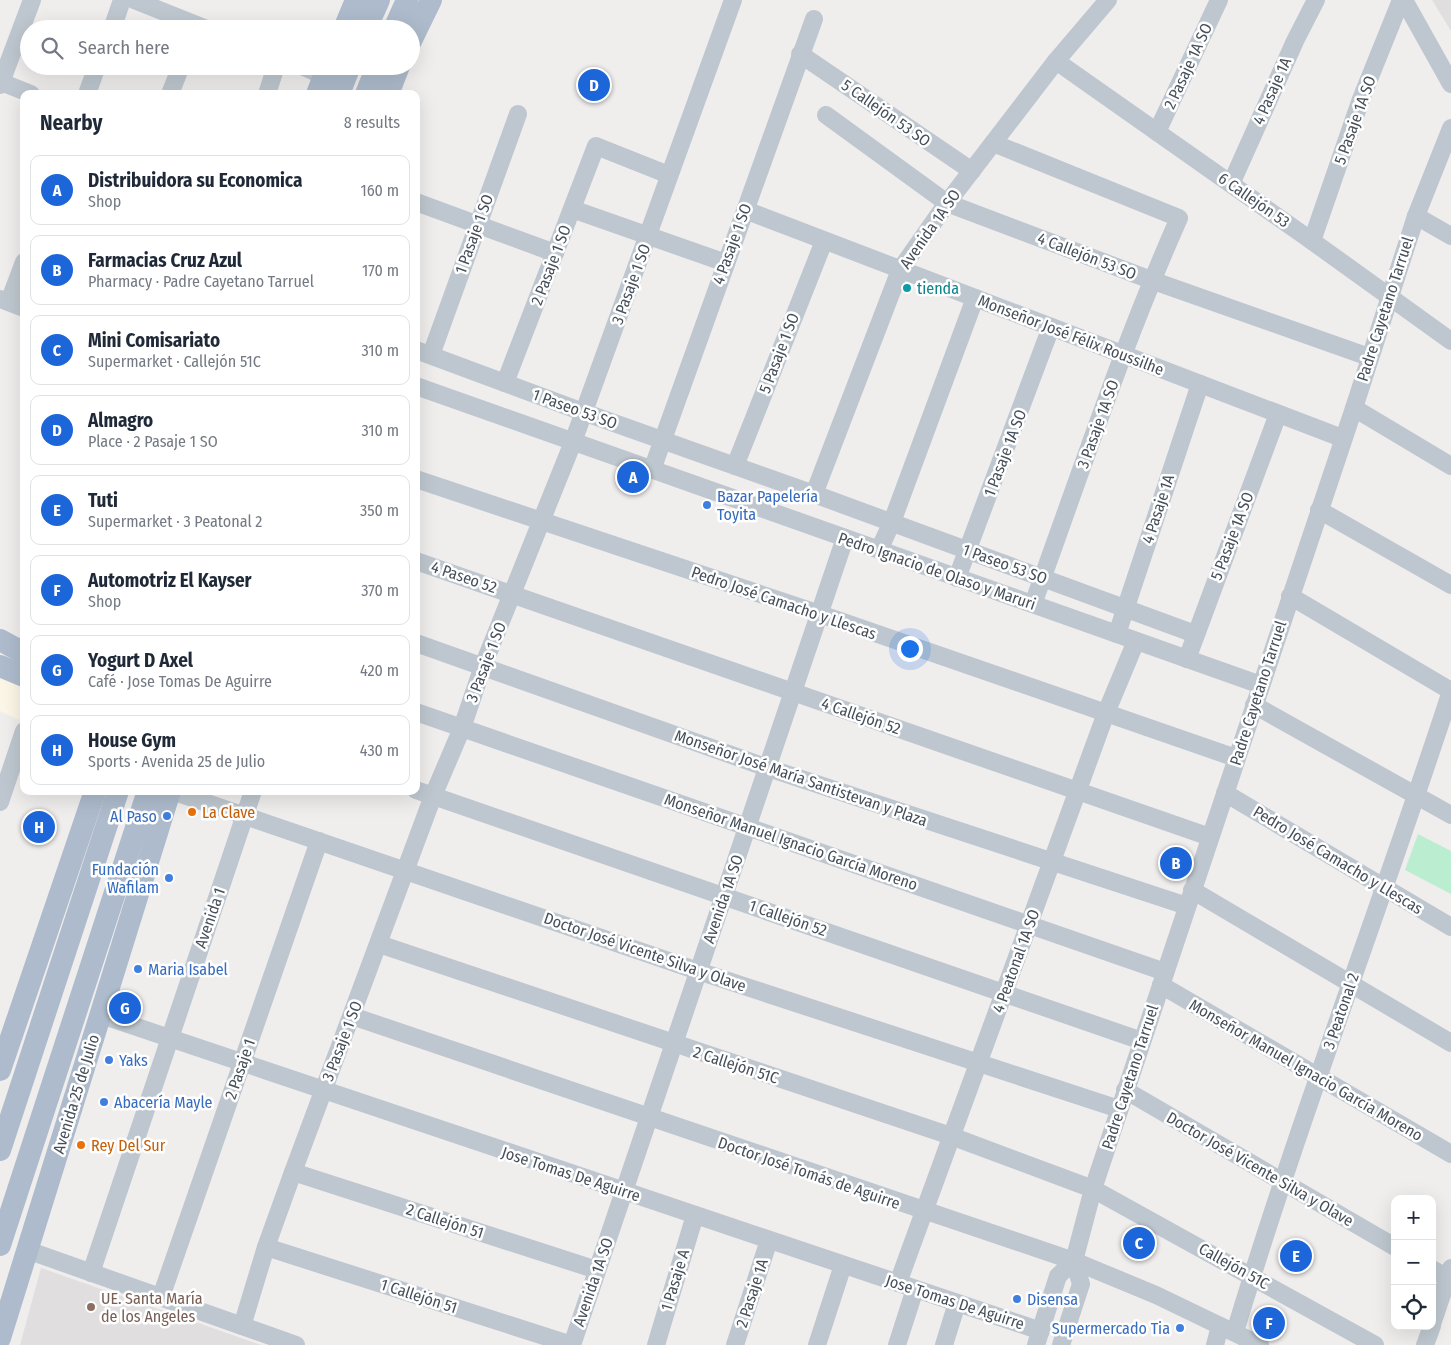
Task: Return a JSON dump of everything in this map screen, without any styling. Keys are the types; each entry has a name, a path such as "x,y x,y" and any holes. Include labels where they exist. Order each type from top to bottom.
{"main road":[{"path":"348,20 356,0"},
{"path":"370,20 379,0"},
{"path":"398,20 407,0"},
{"path":"420,23 431,0"},
{"path":"341,90 346,75"},
{"path":"368,90 373,75"},
{"path":"390,90 396,75"},
{"path":"0,639 20,646"},
{"path":"0,639 20,651"},
{"path":"0,666 20,674"},
{"path":"0,1070 7,1028 94,795"},
{"path":"0,1150 117,795"},
{"name":"Avenida 25 de Julio","path":"0,1245 147,795"},
{"path":"140,890 155,802 154,795"},
{"name":"Avenida 25 de Julio","path":"0,1338 170,795"},
{"path":"60,1060 84,1067"}],"street":[{"path":"25,20 32,0"},
{"path":"115,20 122,0"},
{"path":"134,0 183,20"},
{"name":"3 Pasaje 1 SO","path":"242,1326 266,1247 293,1172 433,796 462,728 483,666 572,442 649,236 669,175 733,0"},
{"name":"Avenida 1A SO","path":"814,494 900,270 947,203 1056,61 1108,0"},
{"name":"2 Pasaje 1A SO","path":"1157,132 1219,0"},
{"name":"4 Pasaje 1A","path":"1231,184 1294,41 1316,0"},
{"path":"1402,0 1451,84"},
{"name":"5 Pasaje 1A SO","path":"1312,241 1361,99 1402,0"},
{"path":"1417,0 1451,59"},
{"name":"4 Pasaje 1 SO","path":"652,470 814,19"},
{"path":"20,32 1,83 20,90"},
{"name":"5 Callejón 53 SO","path":"800,54 972,171"},
{"name":"6 Callejón 53","path":"1056,61 1451,341"},
{"path":"88,90 94,75"},
{"path":"172,90 177,75"},
{"path":"268,90 273,75"},
{"name":"1 Pasaje 1 SO","path":"423,352 478,225 518,114"},
{"name":"4 Callejón 53 SO","path":"826,115 947,203 1151,280 1369,357"},
{"name":"Padre Cayetano Tarruel","path":"1038,1338 1058,1276 1074,1261 1093,1189 1119,1109 1342,438 1354,408 1388,297 1416,216 1451,128"},
{"name":"3 Pasaje 1A SO","path":"993,143 1179,218 1151,280 1123,354 1033,604"},
{"name":"2 Pasaje 1 SO","path":"506,383 596,146 669,175"},
{"path":"420,203 555,253"},
{"path":"572,209 726,263"},
{"name":"Monseñor José Félix Roussilhe","path":"745,210 1342,438"},
{"path":"1416,216 1451,236"},
{"name":"5 Pasaje 1 SO","path":"735,466 824,240"},
{"path":"11,303 20,275"},
{"path":"879,550 892,522 975,298"},
{"name":"1 Pasaje 1A SO","path":"957,578 1051,327"},
{"name":"1 Paseo 53 SO","path":"423,352 583,412 892,522 1196,634"},
{"name":"4 Pasaje 1A","path":"1116,634 1200,384"},
{"name":"Pedro Ignacio de Olaso y Maruri","path":"420,387 1261,685"},
{"path":"1354,408 1451,466"},
{"name":"5 Pasaje 1A SO","path":"1187,659 1278,414"},
{"name":"Pedro José Camacho y Llescas","path":"420,480 820,614 1236,758"},
{"path":"1319,510 1451,585"},
{"name":"Avenida 1A SO","path":"572,1345 845,538"},
{"name":"4 Paseo 52","path":"420,562 512,594"},
{"name":"4 Callejón 52","path":"512,594 1210,837"},
{"path":"1290,596 1451,691"},
{"name":"4 Peatonal 1A SO","path":"898,1283 1106,713 1136,641"},
{"name":"Monseñor José María Santistevan y Plaza","path":"420,645 768,768 1051,863 1189,898 1350,983 1451,1043"},
{"name":"3 Peatonal 2","path":"1215,1345 1228,1329 1252,1276 1350,983 1386,888 1418,794 1451,691"},
{"path":"1254,705 1418,794 1451,815"},
{"name":"Monseñor Manuel Ignacio García Moreno","path":"420,713 1029,925 1163,979 1318,1078 1451,1154"},
{"path":"0,802 20,744"},
{"name":"1 Callejón 52","path":"420,791 1142,1041"},
{"name":"Pedro José Camacho y Llescas","path":"1225,793 1451,927"},
{"name":"Doctor José Vicente Silva y Olave","path":"183,795 698,971 1119,1109"},
{"name":"Avenida 1","path":"91,1273 252,795"},
{"name":"2 Pasaje 1","path":"161,1298 319,841"},
{"name":"2 Callejón 51C","path":"379,944 951,1136 1093,1189"},
{"name":"Jose Tomas De Aguirre","path":"101,1015 957,1303 1038,1338"},
{"name":"Doctor José Tomás de Aguirre","path":"352,1016 924,1212 1074,1261 1156,1295 1260,1345"},
{"name":"Doctor José Vicente Silva y Olave","path":"1126,1090 1391,1245"},
{"name":"2 Callejón 51","path":"293,1172 597,1270"},
{"name":"Callejón 51C","path":"1093,1189 1375,1345"},
{"name":"1 Pasaje A","path":"656,1345 695,1215"},
{"name":"2 Pasaje 1A","path":"735,1345 769,1240"},
{"name":"1 Callejón 51","path":"266,1247 572,1345"},
{"path":"27,1250 296,1345"},
{"path":"1061,1345 1081,1284 1074,1261"},
{"path":"817,1345 843,1265"},
{"path":"1436,1270 1450,1275 1436,1314"},
{"path":"897,1345 915,1289"},
{"path":"944,1345 957,1303"},
{"path":"1425,1345 1430,1330"}],"shaded area":[{"path":"1432,0 1451,0 1451,31"},
{"path":"0,677 20,684 19,720 0,711"},
{"name":"UE. Santa María de los Angeles","path":"41,1268 261,1345 20,1345"}],"green space":[{"path":"1418,834 1451,851 1451,894 1405,870"}],"place":[{"name":"Almagro","path":"594,85"},
{"name":"tienda","path":"907,288"},
{"name":"Distribuidora su Economica","path":"633,477"},
{"name":"Bazar Papelería Toyita","path":"707,505"},
{"name":"La Clave","path":"192,812"},
{"name":"Al Paso","path":"167,816"},
{"name":"House Gym","path":"39,827"},
{"name":"Farmacias Cruz Azul","path":"1176,863"},
{"name":"Fundación Wafilam","path":"169,878"},
{"name":"Maria Isabel","path":"138,969"},
{"name":"Yogurt D Axel","path":"125,1008"},
{"name":"Yaks","path":"109,1060"},
{"name":"Abacería Mayle","path":"104,1102"},
{"name":"Rey Del Sur","path":"81,1145"},
{"name":"Mini Comisariato","path":"1139,1243"},
{"name":"Tuti","path":"1296,1256"},
{"name":"Disensa","path":"1017,1299"},
{"name":"UE. Santa María de los Angeles","path":"91,1307"},
{"name":"Automotriz El Kayser","path":"1269,1323"},
{"name":"Supermercado Tia","path":"1180,1328"}]}
